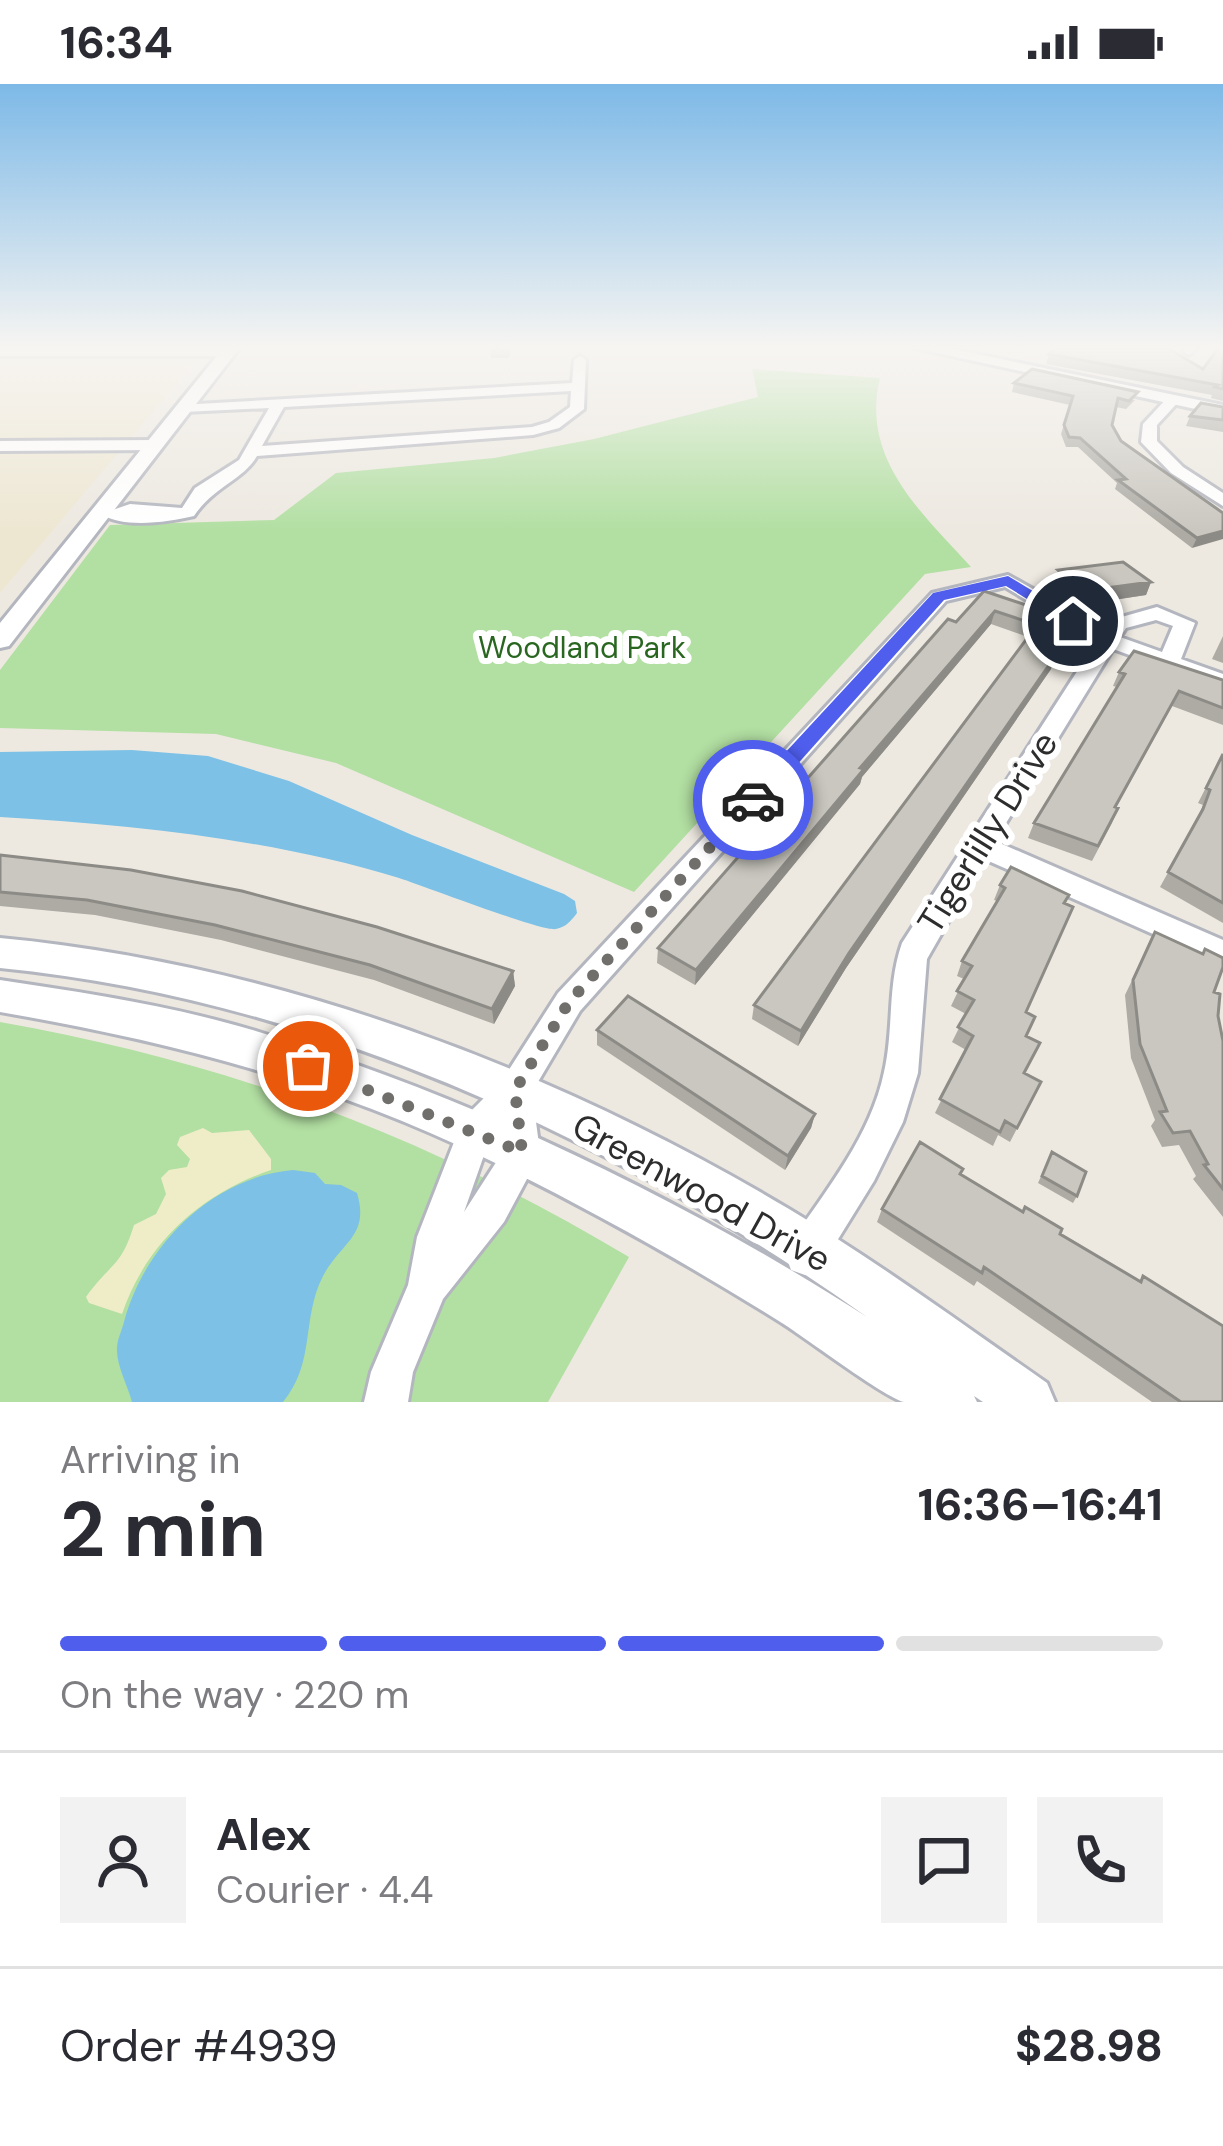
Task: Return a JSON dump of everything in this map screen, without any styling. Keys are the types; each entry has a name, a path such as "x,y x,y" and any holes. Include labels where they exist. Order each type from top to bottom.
{"street":[{"path":"0,640 105,514 184,408 199,408"},
{"path":"105,514 130,509 182,512 201,492 245,463 277,408"},
{"path":"255,451 532,431 554,425 577,408"},
{"path":"1166,408 1150,424 1149,442 1177,470 1223,501"},
{"path":"0,446 155,445"},
{"path":"386,1402 392,1372 428,1286 436,1238 475,1131 515,1090 569,1002 939,596 1008,580 1108,639 1223,682"},
{"path":"1108,639 1124,620 1157,613 1178,619 1185,626 1168,663"},
{"name":"Tigerlilly Drive","path":"781,1293 889,1113 905,1043 908,966 1108,639"},
{"path":"979,844 1223,953"},
{"name":"Greenwood Drive","path":"0,953 130,973 264,1002 414,1050 515,1090 701,1186 809,1250 1028,1402"},
{"name":"Greenwood Drive","path":"0,996 127,1016 243,1046 340,1076 475,1131 781,1293 950,1402"},
{"path":"428,1286 491,1209 522,1152 515,1090"}],"shaded area":[{"path":"0,408 156,408 0,593"}],"green space":[{"name":"Woodland Park","path":"717,408 876,408 879,434 900,483 971,567 925,574 634,892 336,763 216,734 0,728 0,670 110,525 274,520 336,473 494,458"},
{"path":"0,1022 169,1059 326,1110 477,1175 629,1257 548,1402 0,1402"}],"sand":[{"path":"203,1128 212,1133 249,1130 271,1159 271,1170 222,1193 179,1224 146,1265 122,1314 89,1303 86,1297 119,1258 134,1225 156,1214 166,1194 161,1178 169,1170 187,1167 190,1159 177,1145 180,1137"}],"water":[{"path":"132,750 208,756 289,781 564,894 575,901 577,913 563,927 546,928 399,878 301,853 151,830 0,817 0,752"},
{"path":"293,1170 315,1173 325,1184 357,1193 360,1219 316,1292 300,1371 283,1402 132,1402 117,1345 147,1267 165,1242 209,1201 263,1175"}],"building":[{"path":"1069,408 1116,408 1112,425 1121,441 1223,513 1223,531 1197,538 1118,480 1126,479 1080,438 1069,437 1064,425"},
{"path":"1197,408 1223,408 1223,420 1190,416"},
{"path":"1123,562 1151,582 1084,591 1058,570"},
{"path":"984,591 1071,620 1047,653 1056,655 849,953 801,1031 754,1005 1037,625 995,611 696,970 658,948 948,619 956,622"},
{"path":"1134,651 1223,680 1223,708 1179,691 1098,846 1034,823 1125,674 1119,672"},
{"path":"1223,754 1223,903 1168,872 1203,809 1210,790 1206,788"},
{"path":"0,855 131,870 242,891 377,927 513,971 492,1009 370,965 215,925 87,900 0,892"},
{"path":"1011,867 1069,895 1064,903 1073,907 1026,1012 1035,1017 1026,1036 1040,1043 1024,1073 1041,1082 1017,1128 1005,1121 1000,1132 940,1099 973,1036 958,1027 974,1000 957,991 972,966 962,961 1005,888 1000,885"},
{"path":"1155,932 1223,958 1214,992 1220,994 1223,1041 1223,1189 1204,1165 1208,1164 1190,1131 1173,1133 1160,1112 1167,1111 1140,1044 1133,980"},
{"path":"628,996 815,1114 788,1156 597,1030"},
{"path":"920,1142 963,1169 960,1174 1023,1212 1025,1207 1062,1229 1060,1234 1141,1282 1143,1276 1223,1326 1223,1402 1181,1402 984,1267 982,1273 882,1209"},
{"path":"1052,1152 1086,1172 1077,1196 1042,1176"}],"way so far":[{"path":"308,1066 522,1152 515,1090 569,1002 753,800"}],"route":[{"path":"753,800 939,596 1008,580 1073,621"}]}
